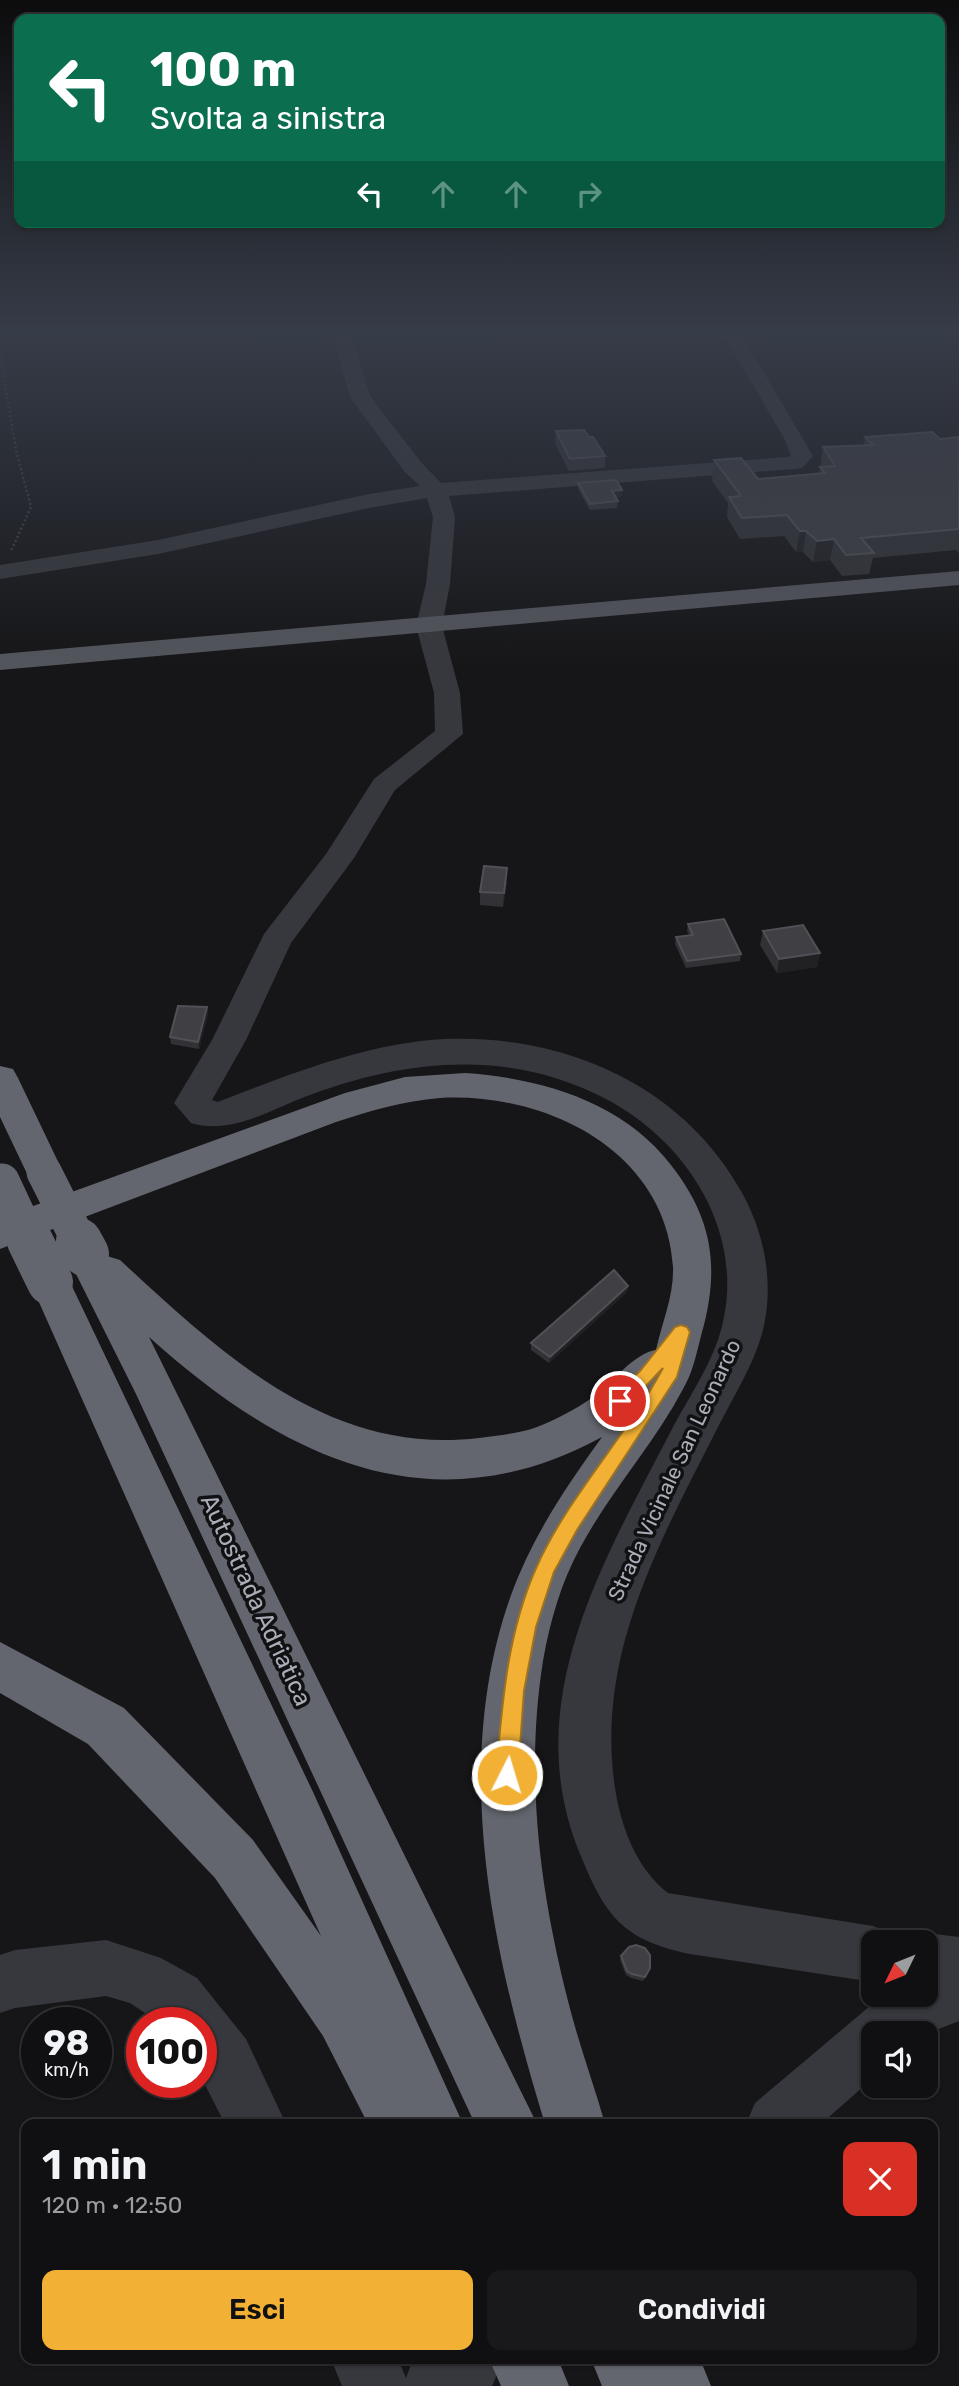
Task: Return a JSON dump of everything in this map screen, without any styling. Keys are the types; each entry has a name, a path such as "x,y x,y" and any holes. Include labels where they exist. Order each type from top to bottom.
{"highway":[{"name":"Autostrada Adriatica","path":"0,1078 44,1172 68,1268 294,1811 431,2119"},
{"path":"0,1234 369,1098 419,1088 451,1086 510,1091 547,1100 597,1121 625,1139 650,1162 669,1188 693,1248 695,1276 692,1304 681,1332 671,1372 570,1524 545,1570 526,1627 513,1691 507,1775 513,1869 544,2016 574,2119"},
{"name":"Autostrada Adriatica","path":"1,1179 157,1392 504,2119"},
{"path":"68,1268 263,1404 302,1426 388,1456 429,1461 475,1461 531,1448 582,1429 620,1401 646,1376 681,1332"},
{"path":"0,1666 106,1726 234,1859 344,2016 397,2119"},
{"path":"539,2364 549,2386"},
{"path":"626,2364 637,2386"},
{"path":"669,2364 678,2386"},
{"path":"475,2370 536,2386"}],"main road":[{"path":"0,662 959,578"}],"street":[{"path":"394,443 411,466 436,490 444,517 438,584 429,626"},
{"path":"3,571 158,547 369,501 436,490 794,463 802,456 796,443"},
{"name":"Strada Vicinale San Leonardo","path":"429,626 447,693 449,734 384,785 339,858 276,941 229,1040 192,1103 204,1114 221,1115 323,1074 362,1063 445,1051 494,1051 555,1063 612,1085 652,1108 685,1138 710,1171 730,1208 749,1284 746,1309 730,1361 621,1578 604,1619 586,1714 585,1763 590,1803 601,1840 617,1876 648,1913 690,1926 861,1952"},
{"path":"938,1962 959,1965"},
{"path":"0,1984 15,1979 106,1968 141,1978 177,1998 184,2007"},
{"path":"896,2021 914,2007 959,1992"},
{"path":"217,2050 225,2060 254,2119"},
{"path":"782,2119 861,2050"},
{"path":"366,2364 376,2386"}],"path":[{"path":"3,571 13,541 31,507 15,443"}],"building":[{"path":"562,443 597,443 605,456 570,459"},
{"path":"871,443 959,443 959,529 861,538 874,553 846,555 834,539 817,541 806,531 800,531 787,515 742,518 729,497 741,496 714,460 741,458 758,479 825,473 820,467 835,466 823,447 873,445"},
{"path":"616,480 622,490 612,491 618,501 590,504 578,483"},
{"path":"484,866 507,868 504,893 480,892"},
{"path":"724,919 741,954 687,961 676,937 693,935 688,924"},
{"path":"803,925 820,953 779,959 763,931"},
{"path":"178,1006 207,1007 198,1042 170,1037"},
{"path":"614,1270 628,1286 550,1357 531,1343"},
{"path":"636,1945 645,1948 650,1955 650,1968 645,1977 627,1971 621,1956 629,1947"}],"route":[{"path":"507,1775 513,1691 526,1627 545,1570 570,1524 671,1372 681,1332 646,1376 620,1401"}]}
